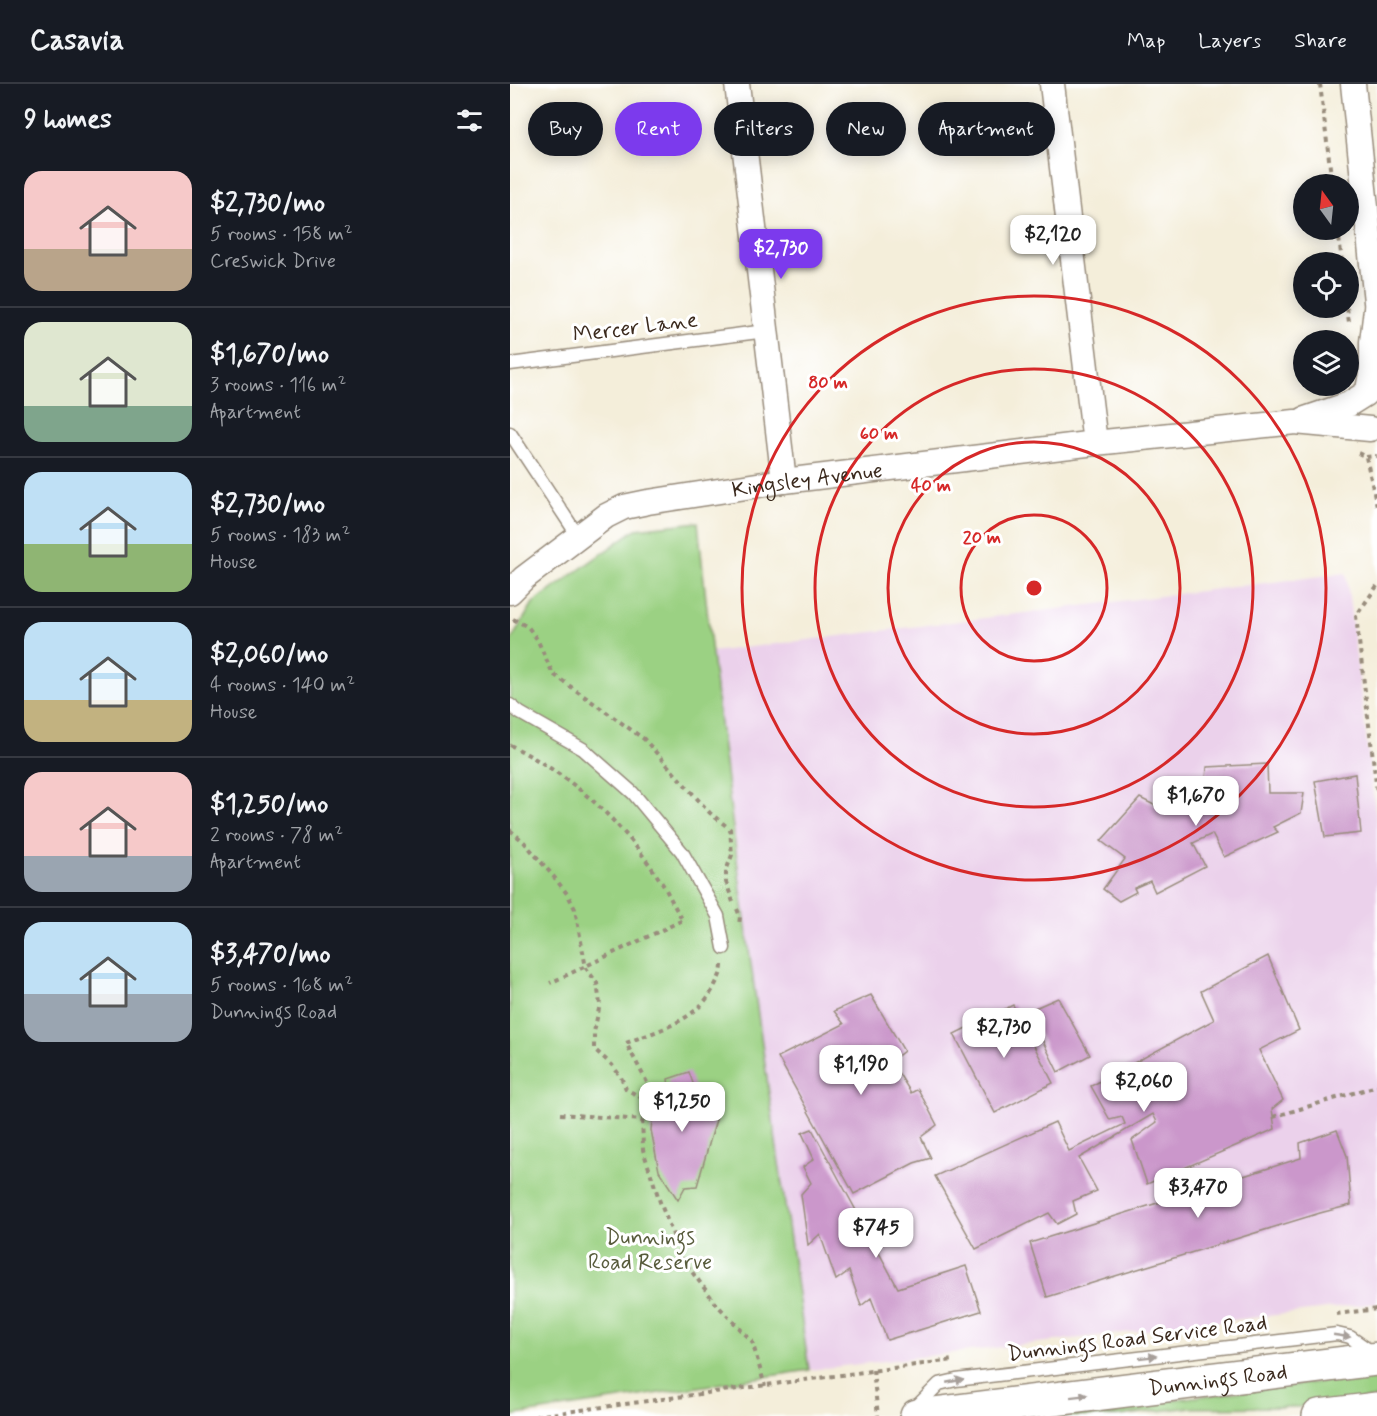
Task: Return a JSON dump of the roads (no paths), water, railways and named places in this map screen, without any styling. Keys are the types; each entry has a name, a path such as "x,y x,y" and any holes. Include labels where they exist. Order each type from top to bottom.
{"main road":[{"name":"Dunnings Road","path":"915,1416 956,1414 1377,1358"},
{"path":"1318,1416 1377,1409"}],"street":[{"path":"737,84 784,481"},
{"path":"1052,84 1095,443"},
{"path":"1353,84 1370,167 1377,310 1372,342 1370,389 1362,402 1362,416 1373,442"},
{"name":"Kingsley Avenue","path":"515,591 578,536 606,516 624,507 784,481 1095,443 1295,422 1349,404 1370,389"},
{"name":"Kingsley Avenue","path":"1295,422 1373,442"}],"lane":[{"name":"Mercer Lane","path":"510,364 766,331"},
{"path":"510,433 578,536"},
{"path":"510,705 520,713 583,748 633,793 682,852 718,916 724,948"},
{"name":"Dunnings Road Service Road","path":"915,1416 913,1410 931,1391 939,1384 956,1380 1337,1334 1350,1337 1377,1358"}],"park label":[{"name":"Dunnings Road Reserve","path":"650,1248"}]}
